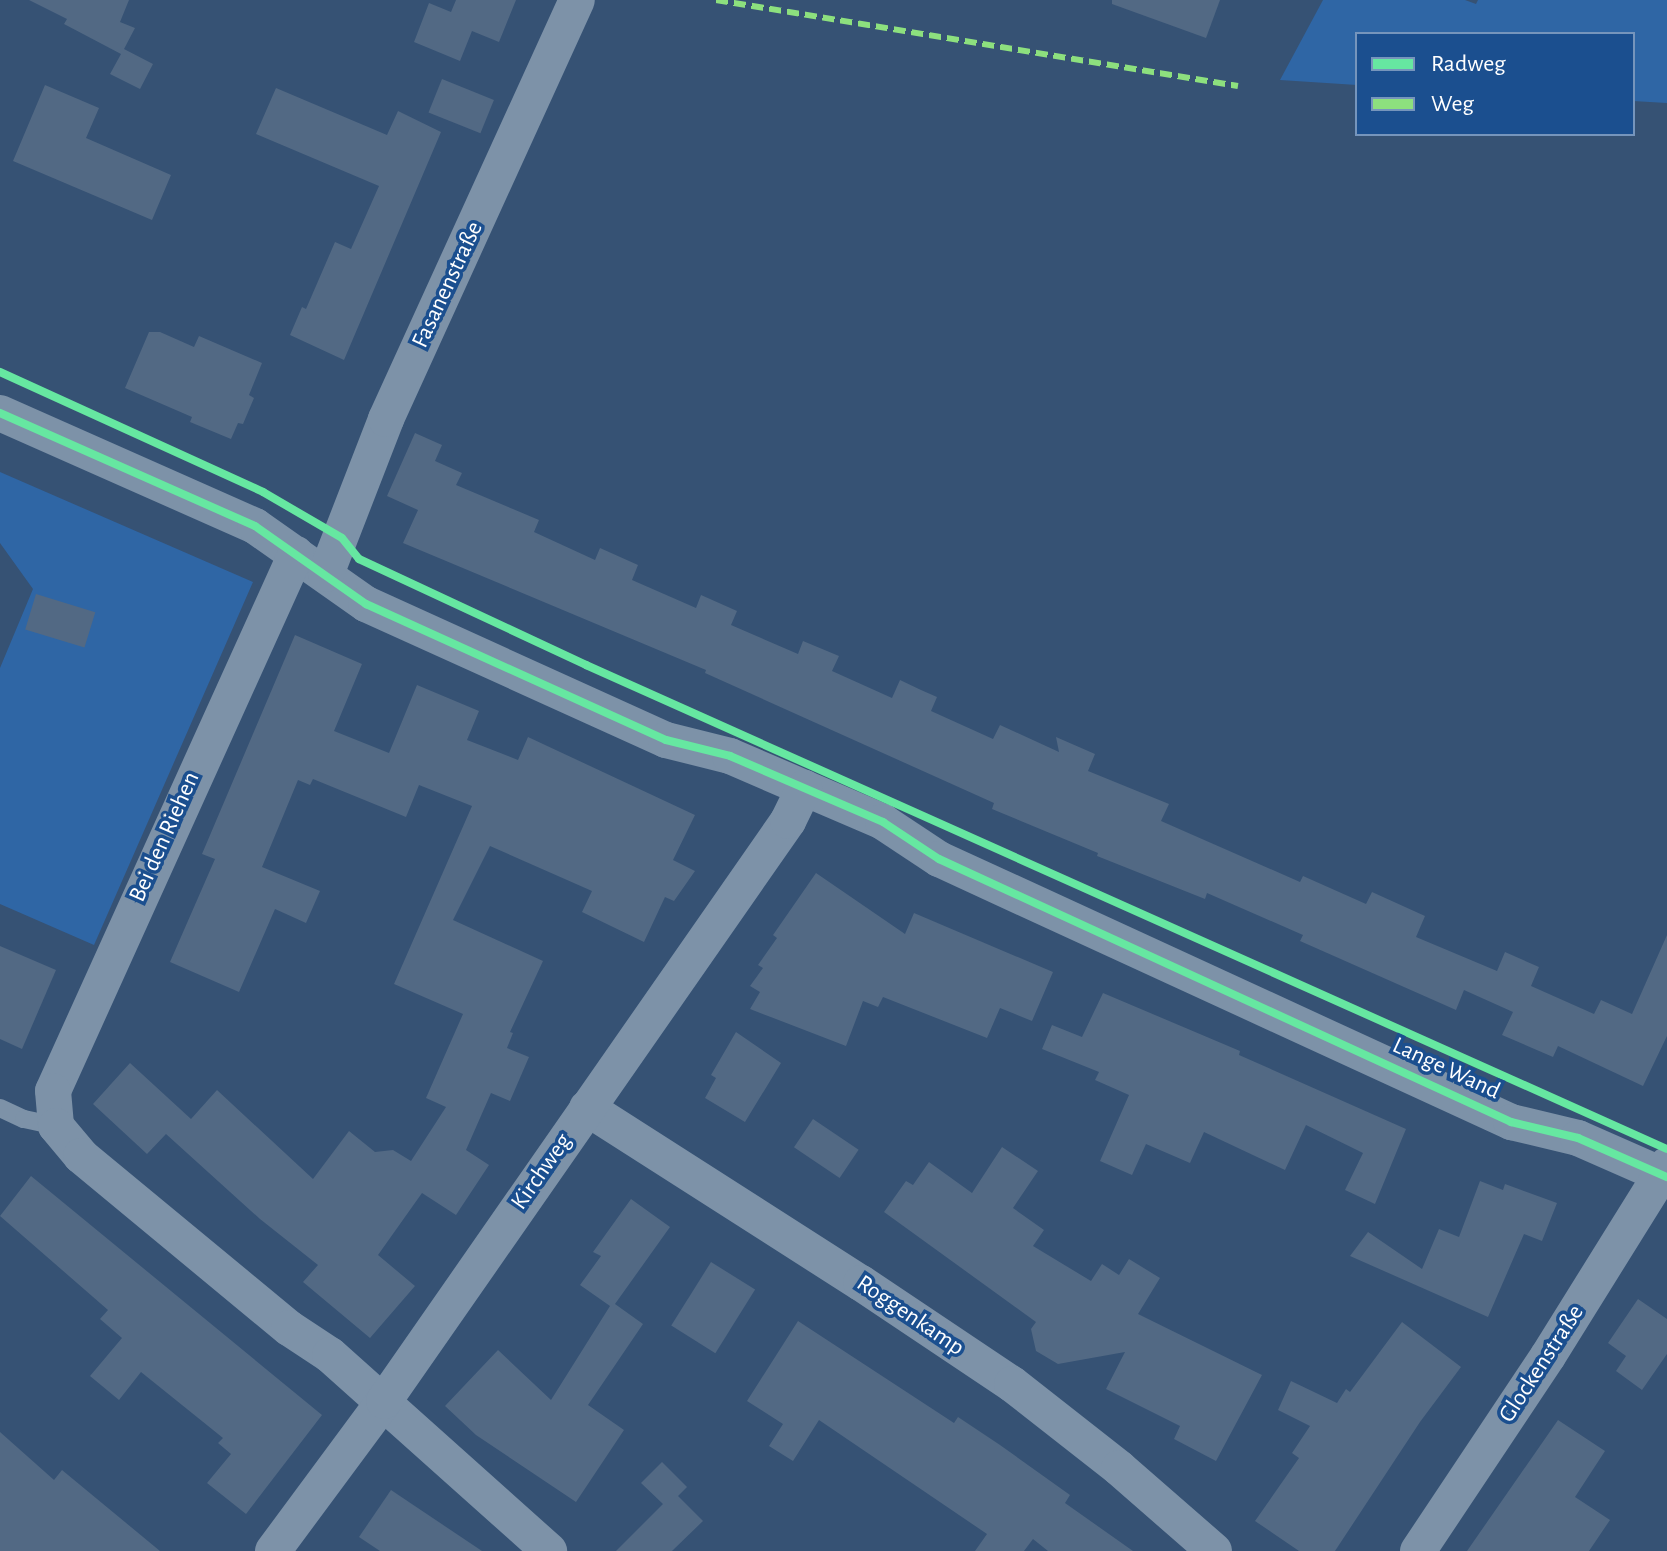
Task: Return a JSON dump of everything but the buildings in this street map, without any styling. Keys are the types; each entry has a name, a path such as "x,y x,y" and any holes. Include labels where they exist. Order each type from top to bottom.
{"street":[{"name":"Fasanenstraße","path":"326,574 386,419 577,0"},
{"name":"Lange Wand","path":"0,413 255,526 366,604 666,740 730,756 883,822 939,859 1511,1122 1578,1138 1665,1172"},
{"name":"Bei den Riehen","path":"56,1126 53,1091 296,554"},
{"name":"Kirchweg","path":"273,1551 384,1401 788,821 804,788"},
{"name":"Roggenkamp","path":"587,1108 861,1283 1012,1384 1119,1468 1214,1551"},
{"path":"56,1126 81,1156 289,1328 330,1355 549,1551"},
{"name":"Glockenstraße","path":"1418,1551 1665,1172"}],"lane":[{"path":"0,1108 24,1119 56,1126"}],"shaded area":[{"path":"1323,0 1465,0 1476,4 1478,0 1667,0 1667,103 1635,101 1635,32 1355,32 1355,85 1280,80"},
{"path":"0,472 253,582 94,945 0,904 0,668 33,589 0,543"}],"marked path":[{"path":"716,0 1238,86"}],"cycle path":[{"path":"0,372 263,492 342,538 359,559 586,665 1667,1149"},
{"path":"0,413 255,526 366,604 666,740 730,756 883,822 939,859 1511,1122 1578,1138 1667,1177"}]}
